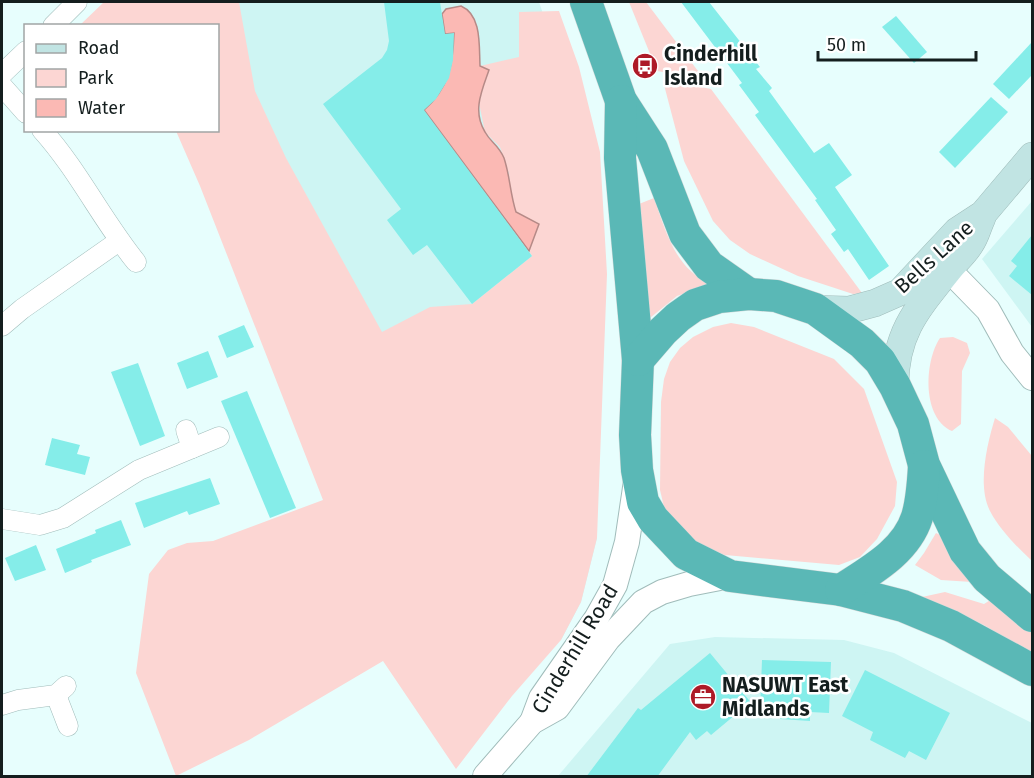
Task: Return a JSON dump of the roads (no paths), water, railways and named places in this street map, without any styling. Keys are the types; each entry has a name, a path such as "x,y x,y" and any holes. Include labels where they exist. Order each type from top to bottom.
{"highway":[{"path":"586,2 621,101 652,148 685,234 710,266 749,294"},
{"path":"621,101 620,158 638,360 635,435 637,470 643,502 653,519 686,554 730,576 842,590 903,606 951,626 1032,670"},
{"path":"638,360 663,331 695,305 719,297 749,294 776,297 815,309 862,343 880,361 913,424 924,465 965,550 987,578 1032,616"},
{"path":"842,590 891,556 906,538 917,519 924,465"}],"main road":[{"name":"Bells Lane","path":"815,309 849,310 875,303 900,292 957,231 983,214 1031,159"},
{"name":"Bells Lane","path":"895,386 898,348 904,333 915,313 971,244 983,214"}],"street":[{"path":"55,24 77,2"},
{"path":"2,74 24,53"},
{"path":"2,86 24,111"},
{"path":"44,132 58,148 119,241 136,262"},
{"path":"2,326 22,309 119,241"},
{"path":"949,270 988,310 1012,352 1032,378"},
{"path":"186,429 192,448"},
{"path":"2,519 40,525 63,518 139,470 219,437"},
{"name":"Cinderhill Road","path":"485,777 532,722 541,698 596,619 615,585 627,542 637,470"},
{"name":"Cinderhill Road","path":"532,722 557,708 608,639 643,602 680,586 730,576"},
{"path":"2,705 61,691 68,726"}],"water":[{"path":"461,6 473,16 478,32 480,66 489,70 480,101 481,124 504,158 516,212 539,224 529,251 424,110 439,93 451,66 454,33 445,34 442,14 446,9"}],"place":[{"name":"Cinderhill Island","path":"645,66"},
{"name":"NASUWT East Midlands","path":"703,697"}]}
